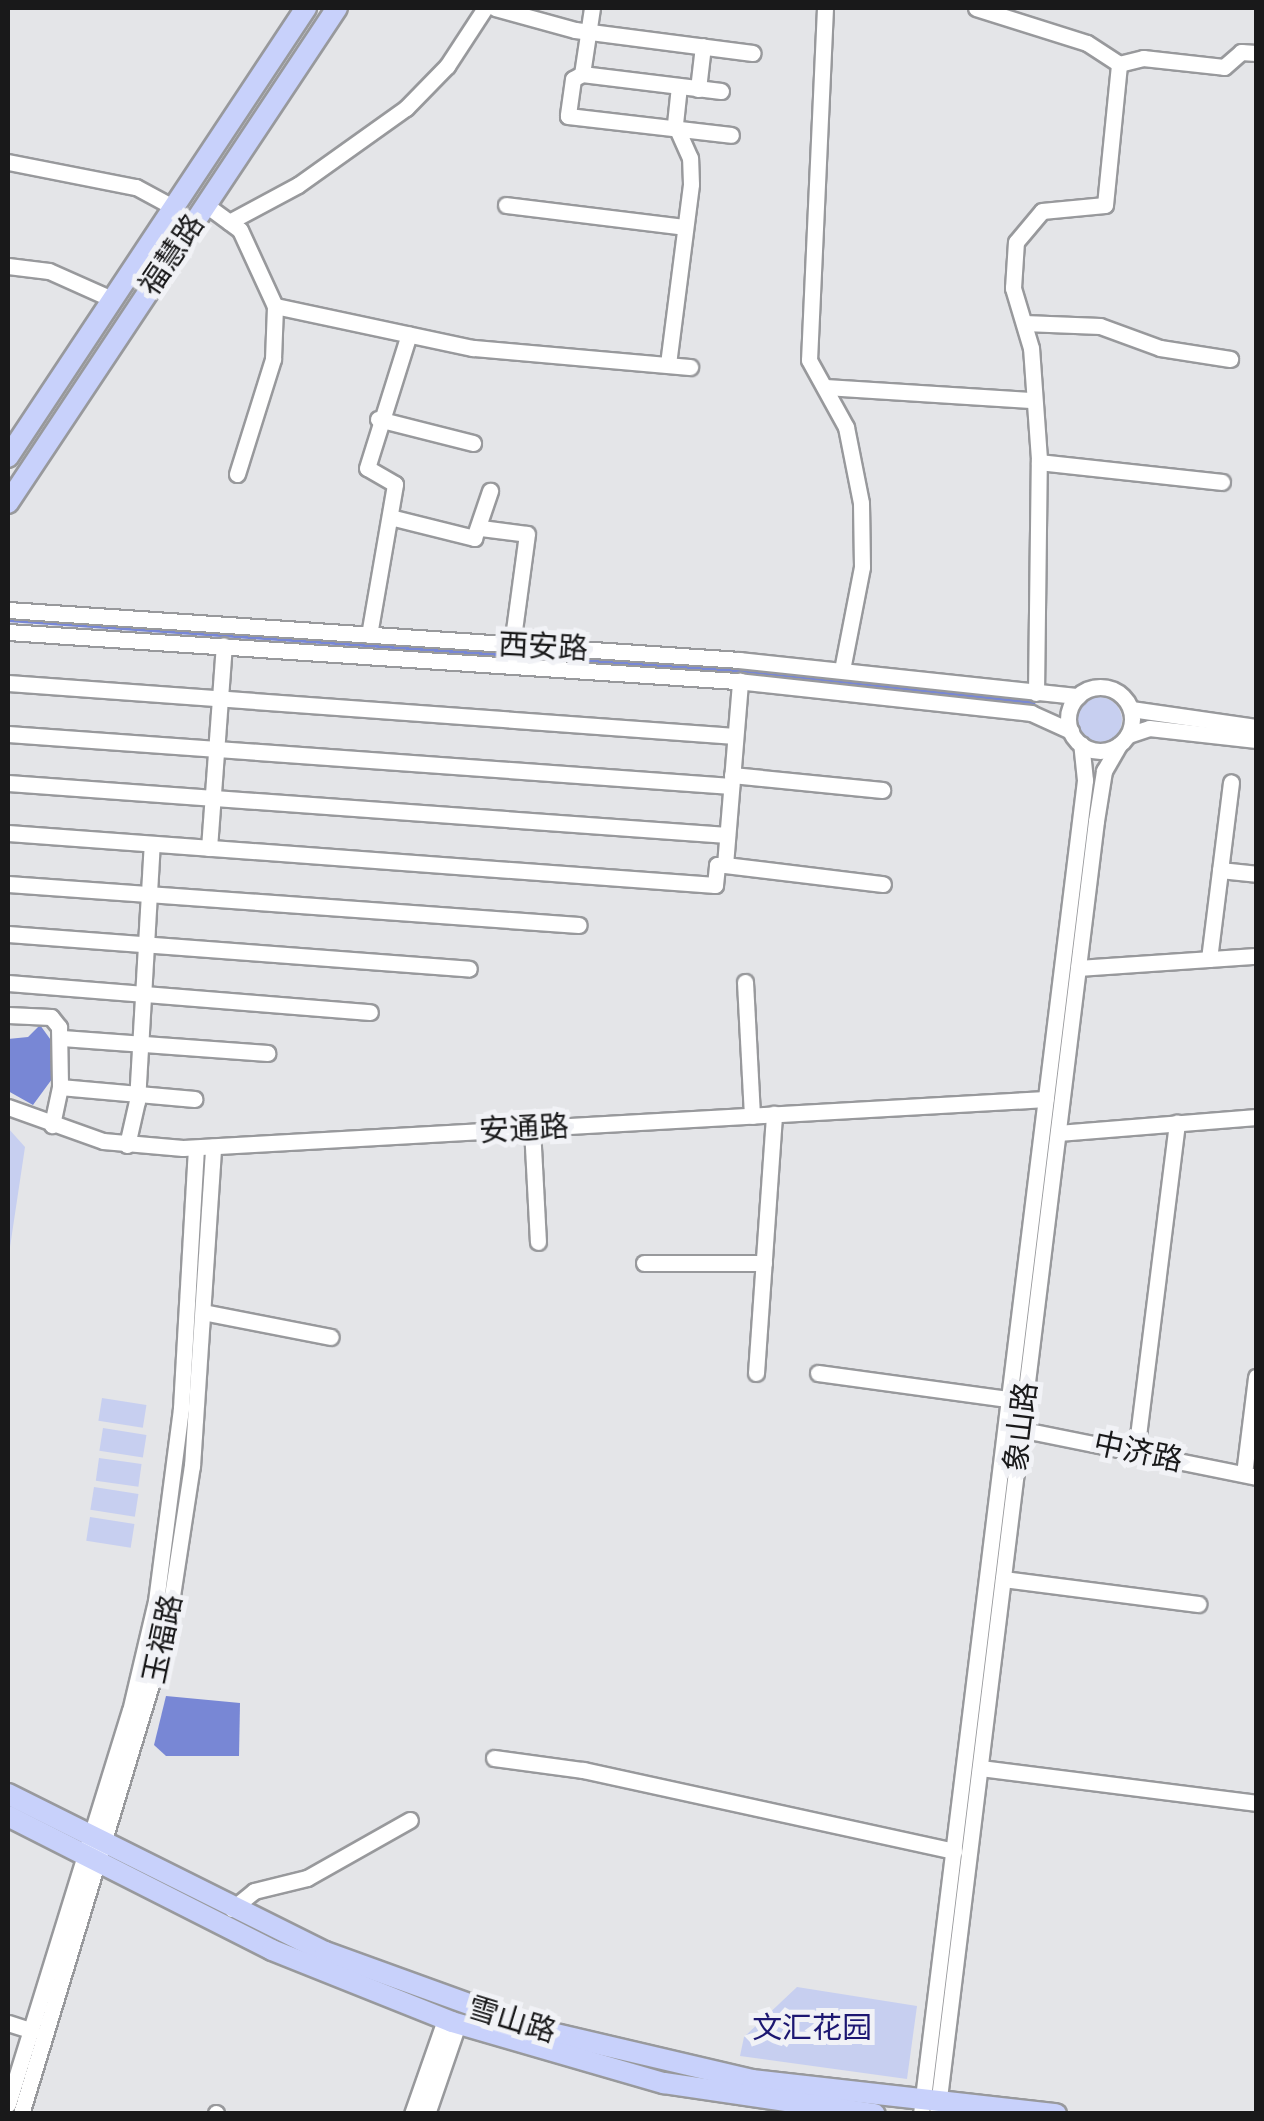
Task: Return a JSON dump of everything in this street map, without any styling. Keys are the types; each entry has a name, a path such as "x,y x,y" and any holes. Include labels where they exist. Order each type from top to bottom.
{"main road":[{"name":"福慧路","path":"8,457 306,8"},
{"name":"福慧路","path":"8,503 336,8"},
{"name":"雪山路","path":"8,1794 94,1850 288,1957 452,2022 692,2089 876,2114"},
{"name":"雪山路","path":"8,1816 385,1977 584,2042 752,2080 930,2107 1056,2114"}],"street":[{"path":"230,222 298,185 406,108 447,66 485,8"},
{"path":"495,8 588,32 753,54"},
{"path":"582,74 592,8"},
{"path":"825,8 809,360 846,427 861,503 862,567 842,670"},
{"path":"976,8 1087,43 1119,64 1144,58 1224,67 1240,52 1256,53"},
{"path":"698,89 703,46"},
{"path":"1036,692 1039,462 1024,323 1012,284 1016,242 1024,225 1049,208 1105,205 1119,64"},
{"path":"721,91 582,74 573,79 568,116 731,134"},
{"path":"668,364 690,158 676,129 680,86"},
{"path":"8,162 136,187 173,208"},
{"path":"206,205 240,230 276,306 273,359 237,474"},
{"path":"506,205 685,226"},
{"path":"8,266 49,272 112,299"},
{"path":"276,306 473,348 690,367"},
{"path":"1024,323 1100,326 1160,348 1230,358"},
{"path":"369,636 396,484 367,468 378,419 409,334"},
{"path":"825,387 1031,400"},
{"path":"378,419 473,443"},
{"path":"1039,462 1222,482"},
{"path":"390,518 466,539 481,528 490,491"},
{"path":"481,528 527,534 512,645"},
{"name":"西安路","path":"8,610 842,670 1078,696"},
{"name":"西安路","path":"8,632 740,681 1031,713 1076,738"},
{"path":"208,848 224,646"},
{"path":"725,865 740,681"},
{"path":"8,682 735,736"},
{"path":"1256,727 1131,709 1106,688 1078,696 1068,716 1076,738 1100,751 1149,728 1256,740"},
{"path":"1123,740 1131,709"},
{"path":"8,734 882,790"},
{"name":"象山路","path":"930,2107 954,1851 1084,780 1076,738"},
{"name":"象山路","path":"930,2107 980,1768 1102,778 1123,740"},
{"path":"1209,959 1232,782"},
{"path":"8,783 727,835"},
{"path":"8,833 715,884 716,865 883,884"},
{"path":"127,1145 137,1094 152,844"},
{"path":"1220,870 1256,874"},
{"path":"8,884 579,925"},
{"path":"8,934 470,969"},
{"path":"1078,968 1256,956"},
{"path":"745,982 752,1116"},
{"path":"8,984 370,1012"},
{"path":"8,1016 51,1016 62,1038 60,1087 52,1126"},
{"path":"62,1038 267,1053"},
{"path":"60,1087 194,1099"},
{"name":"安通路","path":"8,1107 52,1126 127,1145 205,1147 1046,1099"},
{"path":"756,1373 774,1114"},
{"path":"1058,1133 1256,1117"},
{"path":"1136,1452 1178,1123"},
{"path":"532,1128 538,1242"},
{"name":"玉福路","path":"8,2104 172,1604 192,1466 203,1312 205,1147"},
{"name":"玉福路","path":"21,2114 94,1850 156,1601 176,1464 205,1147"},
{"path":"644,1263 764,1263"},
{"path":"203,1312 331,1337"},
{"path":"818,1374 1010,1399"},
{"path":"1250,1475 1256,1377"},
{"name":"中济路","path":"1019,1430 1250,1475"},
{"path":"1003,1579 1198,1604"},
{"path":"494,1758 583,1770 954,1851"},
{"path":"980,1768 1256,1803"},
{"path":"232,1909 254,1891 307,1878 410,1820"},
{"path":"412,2114 452,2022"},
{"path":"427,2114 452,2022"},
{"path":"8,2023 32,2031"}],"green space":[{"path":"1099,697 1116,703 1122,720 1116,737 1099,743 1082,737 1076,720 1082,703"},
{"path":"8,1128 25,1147 10,1247 8,1247"},
{"path":"102,1398 146,1405 143,1428 98,1421"},
{"path":"103,1428 146,1435 143,1458 99,1451"},
{"path":"99,1458 142,1464 138,1487 96,1481"},
{"path":"94,1487 138,1494 135,1517 90,1510"},
{"path":"90,1517 134,1524 131,1548 86,1541"},
{"name":"文汇花园","path":"797,1987 917,2006 907,2079 740,2056 744,2037"}],"water":[{"path":"8,615 733,667 1036,699 1035,706 732,673 8,622"},
{"path":"40,1025 53,1043 52,1079 33,1105 8,1091 8,1039 28,1037"},
{"path":"166,1696 240,1703 239,1756 166,1756 154,1745"}]}
